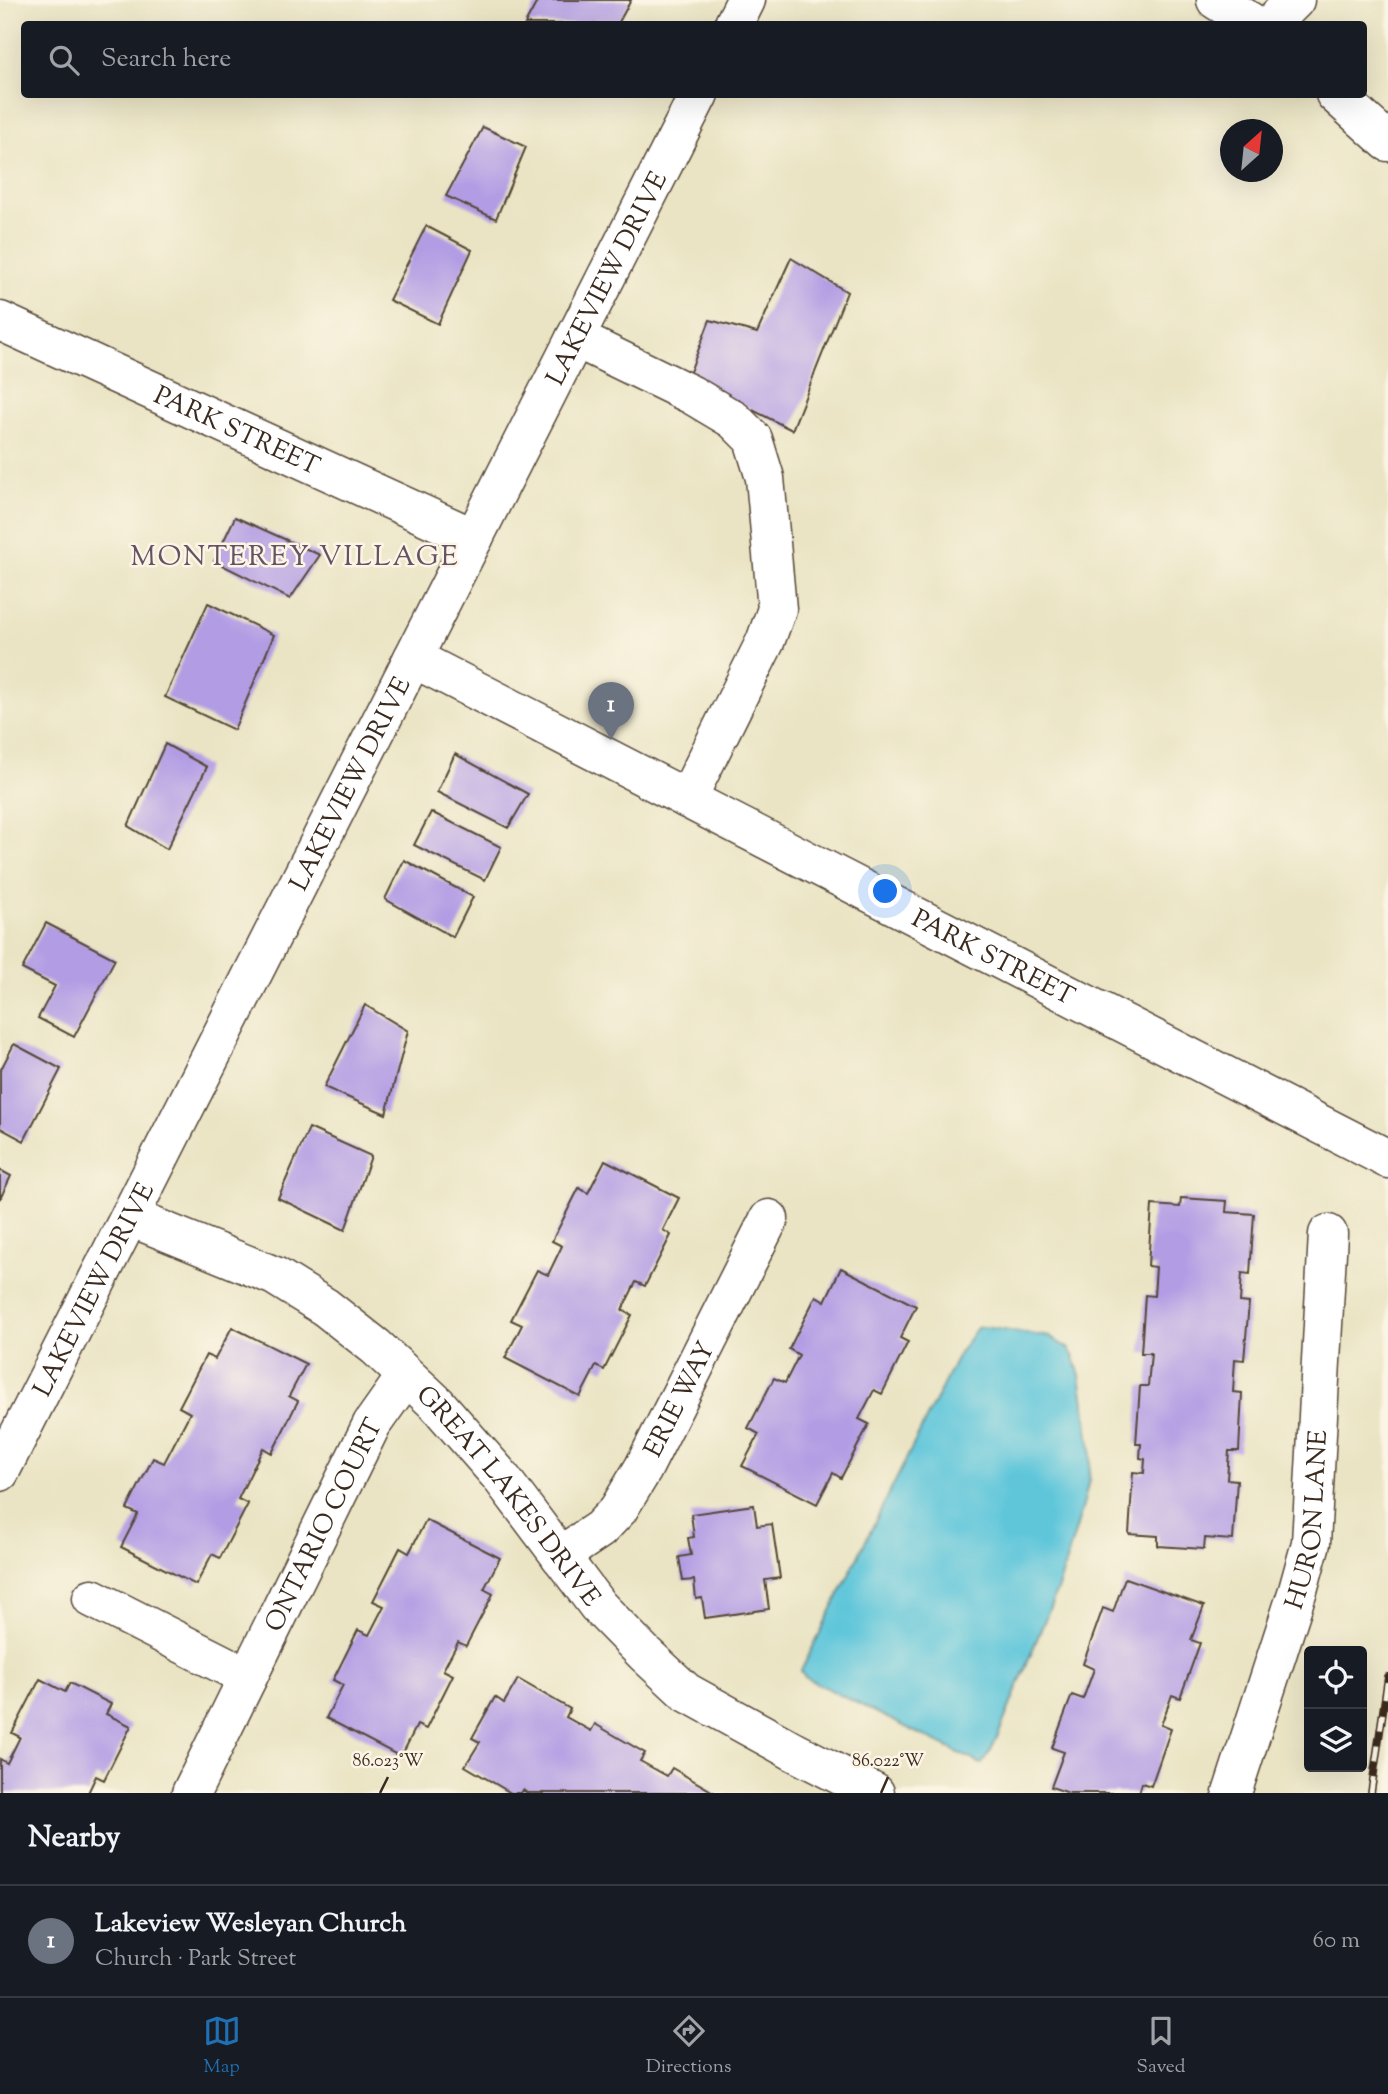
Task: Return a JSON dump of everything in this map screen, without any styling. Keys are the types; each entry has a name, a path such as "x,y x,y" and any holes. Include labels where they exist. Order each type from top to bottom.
{"street":[{"path":"736,21 746,0"},
{"path":"1216,0 1249,21"},
{"path":"1274,21 1295,0"},
{"name":"LAKEVIEW DRIVE","path":"0,1472 697,98"},
{"path":"1339,98 1388,142"},
{"name":"PARK STREET","path":"0,321 474,538"},
{"path":"575,338 692,395 734,420 753,439 765,478 777,609 765,642 687,799"},
{"name":"PARK STREET","path":"413,658 1388,1159"},
{"name":"GREAT LAKES DRIVE","path":"130,1217 275,1276 325,1307 376,1347 437,1404 500,1476 598,1606 686,1692 875,1793"},
{"name":"ERIE WAY","path":"560,1556 600,1530 618,1510 649,1457 769,1219"},
{"name":"HURON LANE","path":"1232,1793 1311,1543 1328,1234"},
{"name":"ONTARIO COURT","path":"191,1793 372,1424 406,1377"},
{"path":"92,1598 248,1676"}],"water":[{"path":"977,1328 1049,1337 1068,1348 1080,1376 1091,1449 1089,1479 1083,1506 1059,1585 999,1733 981,1764 806,1678 801,1671 958,1355"}],"building":[{"path":"538,0 631,0 620,21 527,21"},
{"path":"483,127 526,147 496,219 446,196"},
{"path":"426,226 472,250 438,324 389,300"},
{"path":"791,258 847,292 792,430 688,377 710,320 757,333"},
{"path":"235,517 320,555 290,599 214,561"},
{"path":"208,603 274,635 234,730 165,697"},
{"path":"165,744 207,767 167,849 128,826"},
{"path":"455,754 528,794 508,828 437,792"},
{"path":"431,812 501,847 485,880 414,845"},
{"path":"404,860 473,897 453,937 385,899"},
{"path":"46,923 115,959 74,1037 38,1018 55,986 22,969"},
{"path":"365,1005 408,1031 386,1114 324,1087"},
{"path":"14,1044 61,1069 24,1141 0,1128 0,1071"},
{"path":"309,1128 371,1156 345,1230 278,1198"},
{"path":"605,1160 679,1198 663,1230 671,1235 645,1286 636,1282 622,1310 632,1315 604,1370 596,1366 580,1397 505,1358 522,1325 511,1320 537,1270 548,1275 562,1246 552,1241 579,1188 588,1193"},
{"path":"0,1170 11,1176 0,1199"},
{"path":"1181,1198 1227,1201 1226,1212 1254,1214 1250,1274 1242,1273 1240,1302 1249,1303 1244,1360 1235,1359 1233,1392 1242,1393 1239,1451 1229,1451 1227,1479 1237,1480 1233,1540 1205,1538 1204,1549 1158,1546 1158,1536 1129,1534 1133,1472 1144,1473 1145,1459 1140,1458 1141,1444 1136,1444 1140,1386 1148,1386 1151,1353 1141,1353 1145,1295 1154,1296 1156,1267 1148,1266 1152,1205 1180,1207"},
{"path":"841,1268 916,1306 900,1338 908,1342 882,1394 874,1390 859,1419 869,1424 841,1478 833,1473 817,1504 742,1466 759,1434 748,1428 774,1378 785,1383 799,1355 789,1349 816,1296 825,1301"},
{"path":"232,1327 306,1364 289,1396 298,1401 272,1453 263,1448 238,1499 248,1504 220,1558 212,1554 196,1585 121,1547 138,1514 127,1509 153,1458 164,1463 190,1413 179,1407 206,1355 215,1359"},
{"path":"754,1505 757,1526 772,1524 780,1578 765,1580 769,1609 705,1618 702,1598 696,1599 694,1580 683,1581 679,1557 691,1555 688,1538 694,1537 691,1514"},
{"path":"426,1520 500,1558 484,1589 493,1594 466,1646 458,1642 443,1670 453,1675 426,1729 417,1725 401,1757 326,1718 343,1685 333,1680 358,1630 369,1635 384,1606 373,1601 400,1548 409,1553"},
{"path":"1125,1578 1204,1606 1191,1640 1200,1643 1180,1698 1172,1695 1161,1725 1171,1729 1151,1786 1142,1783 1139,1793 1069,1793 1051,1787 1064,1752 1052,1748 1072,1695 1083,1699 1094,1669 1083,1664 1103,1608 1113,1612"},
{"path":"40,1679 65,1692 70,1683 111,1704 106,1714 131,1726 104,1780 96,1776 88,1793 0,1793 0,1759 7,1763 20,1737 12,1733"},
{"path":"518,1679 570,1709 566,1717 591,1731 595,1724 645,1753 640,1761 667,1776 672,1768 715,1793 527,1793 523,1790 521,1793 511,1793 465,1766 480,1742 472,1738 495,1697 504,1703"}],"railway":[{"path":"1371,1793 1388,1677"}],"place":[{"name":"Lakeview Wesleyan Church","path":"611,740"}],"district":[{"name":"MONTEREY VILLAGE","path":"295,555"}]}
